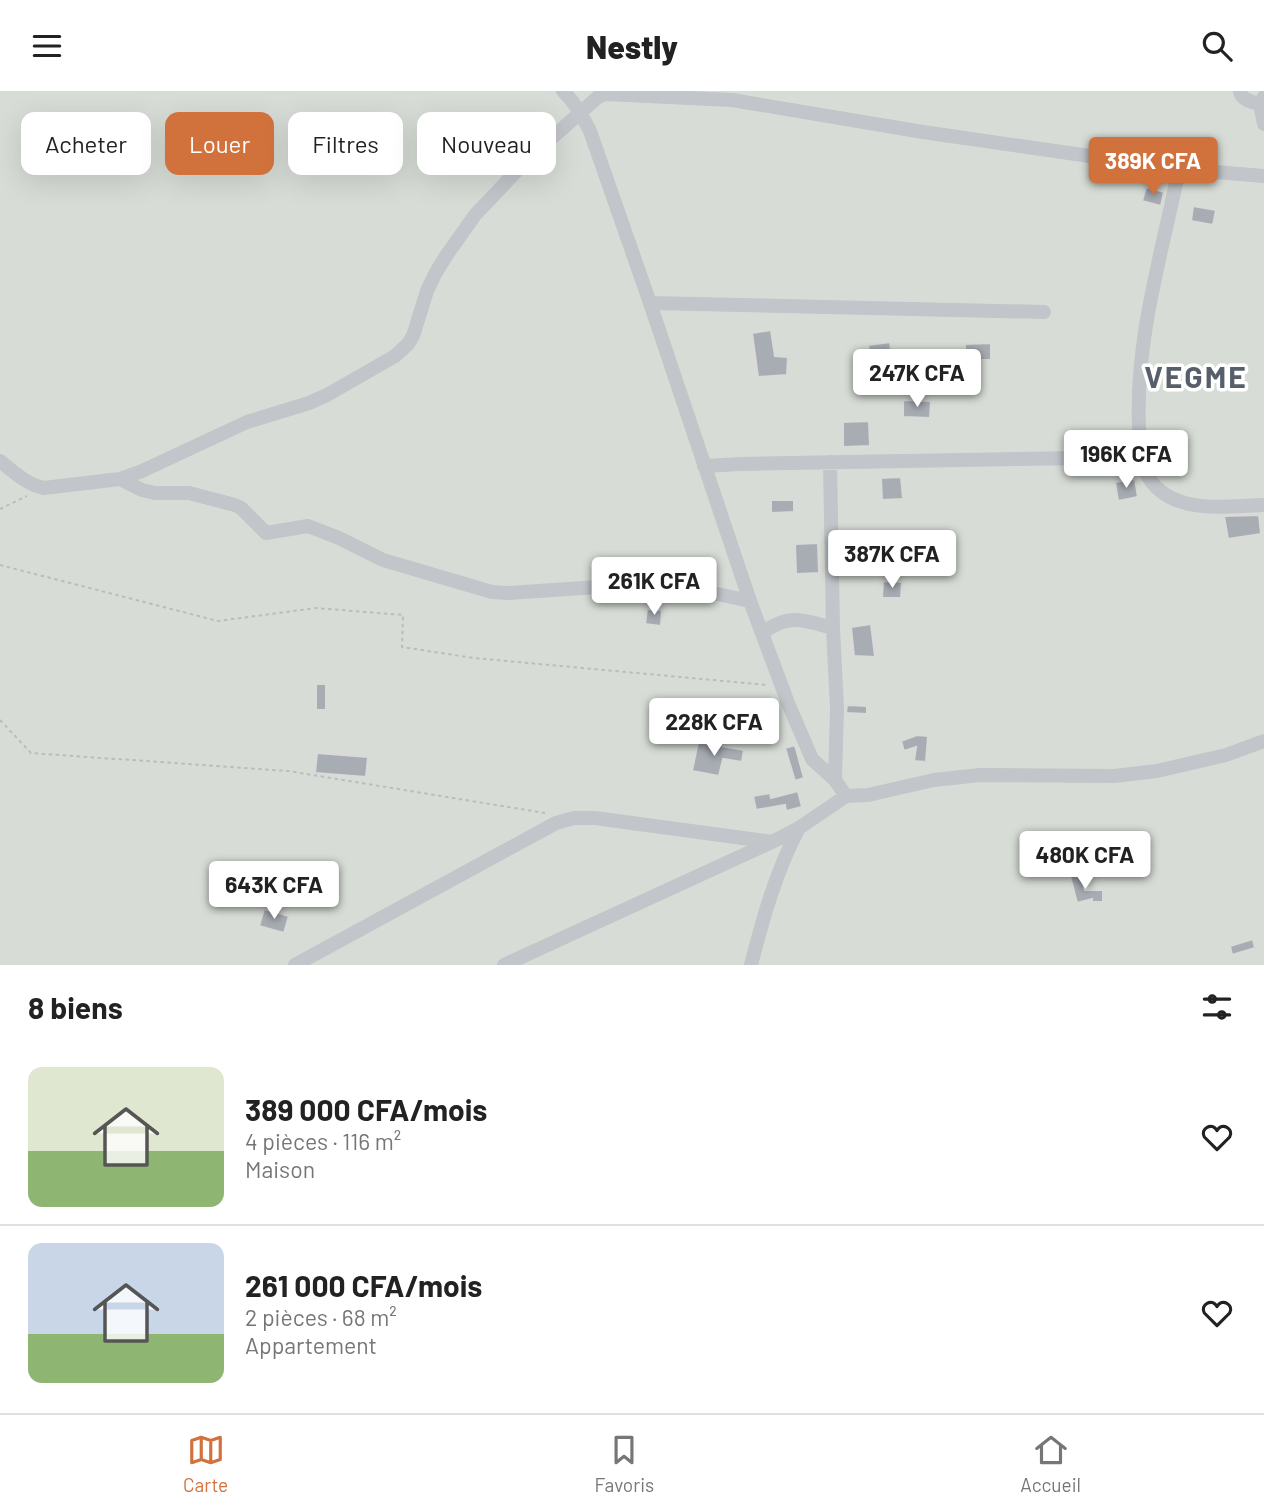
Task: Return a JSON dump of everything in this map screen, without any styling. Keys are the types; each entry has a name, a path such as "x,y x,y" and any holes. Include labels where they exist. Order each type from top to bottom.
{"street":[{"path":"564,91 590,131 750,601 782,687 812,759 846,796"},
{"path":"1240,91 1243,99 1262,101 1264,124"},
{"path":"0,461 36,487 120,479 161,463 247,422 327,395 402,351 413,336 435,274 475,215 529,158 598,97 605,94 732,100 755,97 923,132 1179,169 1264,176"},
{"path":"1179,169 1146,326 1138,412 1140,460 1157,489 1186,503 1208,506 1264,505"},
{"path":"650,303 1044,312"},
{"path":"704,466 830,462 1140,460"},
{"path":"830,462 837,708 835,781"},
{"path":"120,479 155,493 189,493 235,505 265,533 308,526 383,560 492,592 658,583 750,601"},
{"path":"762,633 775,624 795,619 833,628"},
{"path":"504,965 772,842 799,828 846,796 868,795 934,780 980,775 1114,776 1157,771 1226,755 1264,741"},
{"path":"295,965 556,823 574,818 595,818 772,842"},
{"path":"751,965 773,888 799,828"}],"path":[{"path":"0,509 44,488"},
{"path":"0,565 218,621 316,608 403,615 402,647 474,658 782,687"},
{"path":"0,720 32,753 288,771 547,813"}],"shaded area":[{"path":"0,91 1264,91 1264,965 0,965"}],"building":[{"path":"1146,187 1164,192 1161,206 1142,201"},
{"path":"1193,206 1216,210 1213,225 1191,221"},
{"path":"771,330 775,356 788,357 787,375 758,377 752,333"},
{"path":"890,342 892,359 871,363 868,345"},
{"path":"991,343 991,360 965,360 965,344"},
{"path":"903,400 931,401 930,418 903,417"},
{"path":"869,421 870,446 843,447 843,422"},
{"path":"901,477 903,499 882,500 881,478"},
{"path":"1135,479 1138,497 1118,501 1115,482"},
{"path":"771,500 794,500 794,512 771,513"},
{"path":"1259,515 1261,534 1228,539 1224,516"},
{"path":"818,543 819,573 796,574 795,544"},
{"path":"883,581 902,582 901,598 882,598"},
{"path":"647,609 662,610 661,626 645,624"},
{"path":"871,624 875,657 854,656 851,627"},
{"path":"316,684 326,684 326,710 316,710"},
{"path":"720,700 761,706 758,726 716,719"},
{"path":"847,705 867,706 867,714 846,713"},
{"path":"917,735 928,736 926,762 914,761 916,747 904,751 901,741"},
{"path":"698,742 744,750 742,762 723,759 719,776 692,771"},
{"path":"795,745 804,778 795,781 785,748"},
{"path":"317,753 368,757 366,777 315,773"},
{"path":"798,791 802,807 786,811 785,805 756,810 753,796 770,793 771,798"},
{"path":"1080,873 1085,890 1103,890 1103,902 1092,902 1092,899 1077,903 1070,876"},
{"path":"264,909 289,916 284,933 259,926"},
{"path":"1253,939 1255,948 1232,955 1230,946"}],"district":[{"name":"VEGME","path":"1196,378"}]}
